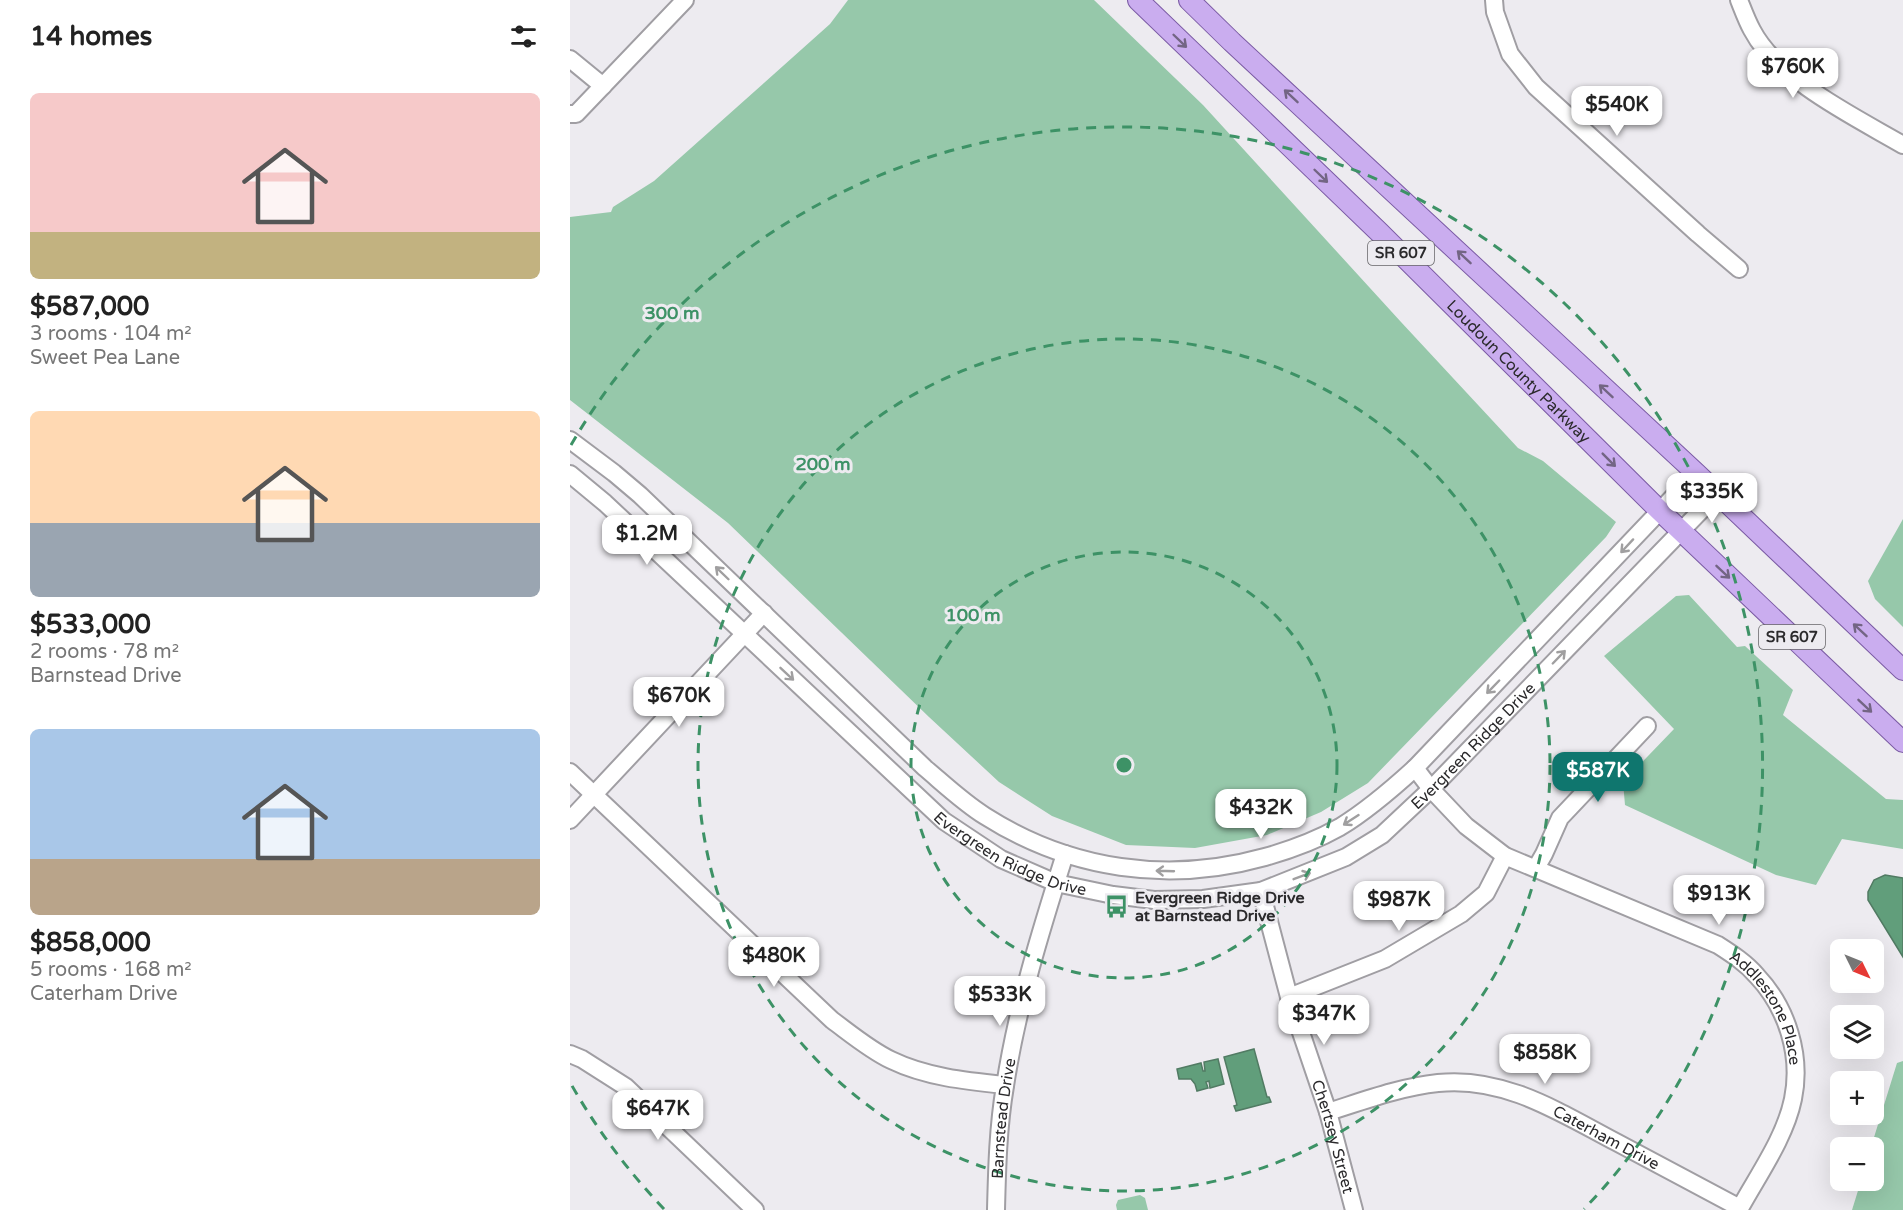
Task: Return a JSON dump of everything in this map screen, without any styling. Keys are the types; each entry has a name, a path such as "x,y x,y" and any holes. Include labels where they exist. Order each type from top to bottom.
{"main road":[{"name":"Loudoun County Parkway","path":"1138,0 1379,232 1660,511 1903,742"},
{"name":"SR 607","path":"1189,0 1696,473 1903,670"}],"street":[{"path":"570,114 576,114 685,0"},
{"path":"1494,0 1495,12 1510,54 1536,87 1739,269"},
{"path":"1739,0 1752,31 1772,57 1806,87 1903,145"},
{"path":"570,59 603,86"},
{"name":"Evergreen Ridge Drive","path":"570,440 640,495 925,768 963,800 1007,829 1036,844 1097,863 1137,870 1171,872 1220,868 1282,852 1339,828 1388,792 1415,768 1696,473"},
{"name":"Evergreen Ridge Drive","path":"570,474 605,503 944,821 1001,859 1056,882 1109,895 1154,900 1203,899 1261,891 1346,857 1382,835 1431,789 1718,494"},
{"path":"570,820 764,613"},
{"path":"1536,868 1560,818 1647,726"},
{"name":"Addlestone Place","path":"1415,768 1431,789 1466,826 1505,856 1718,945 1757,975 1773,995 1793,1042 1796,1069 1793,1099 1776,1142 1740,1209"},
{"path":"570,772 832,1020 855,1038 889,1059 911,1068 959,1080 1005,1085"},
{"name":"Barnstead Drive","path":"996,1210 997,1157 1005,1085 1025,988 1065,854"},
{"path":"1289,997 1385,959 1453,919 1486,893 1505,856"},
{"name":"Chertsey Street","path":"1261,891 1289,997 1328,1112 1354,1210"},
{"path":"570,1054 626,1087 755,1210"},
{"name":"Caterham Drive","path":"1328,1112 1402,1089 1437,1083 1468,1082 1494,1086 1534,1099 1740,1209"}],"shaded area":[{"path":"848,0 1094,0 1203,105 1518,448 1543,461 1616,522 1606,537 1368,783 1321,812 1267,835 1195,848 1126,845 1052,816 999,782 728,523 570,400 570,217 611,212 613,207 654,181 830,24"},
{"path":"1903,519 1903,627 1875,599 1868,581"},
{"path":"1689,595 1737,647 1745,646 1793,690 1783,715 1886,799 1903,800 1903,849 1842,839 1816,885 1776,875 1625,805 1623,782 1674,729 1604,656 1676,596"},
{"path":"1885,875 1903,878 1903,957 1868,900 1868,892 1874,880"},
{"path":"1254,1049 1267,1097 1271,1102 1236,1111 1234,1106 1237,1105 1224,1057"},
{"path":"1218,1059 1224,1084 1210,1088 1209,1081 1206,1082 1208,1088 1197,1091 1191,1079 1179,1079 1177,1069 1201,1063 1205,1071 1204,1062"},
{"path":"1903,1061 1903,1210 1852,1210 1858,1191 1884,1191 1884,1137 1874,1137 1878,1125 1884,1125 1884,1105 1897,1063"},
{"path":"1140,1195 1145,1198 1148,1210 1117,1210 1118,1200"}],"place":[{"name":"Evergreen Ridge Drive at Barnstead Drive","path":"1117,906"}]}
